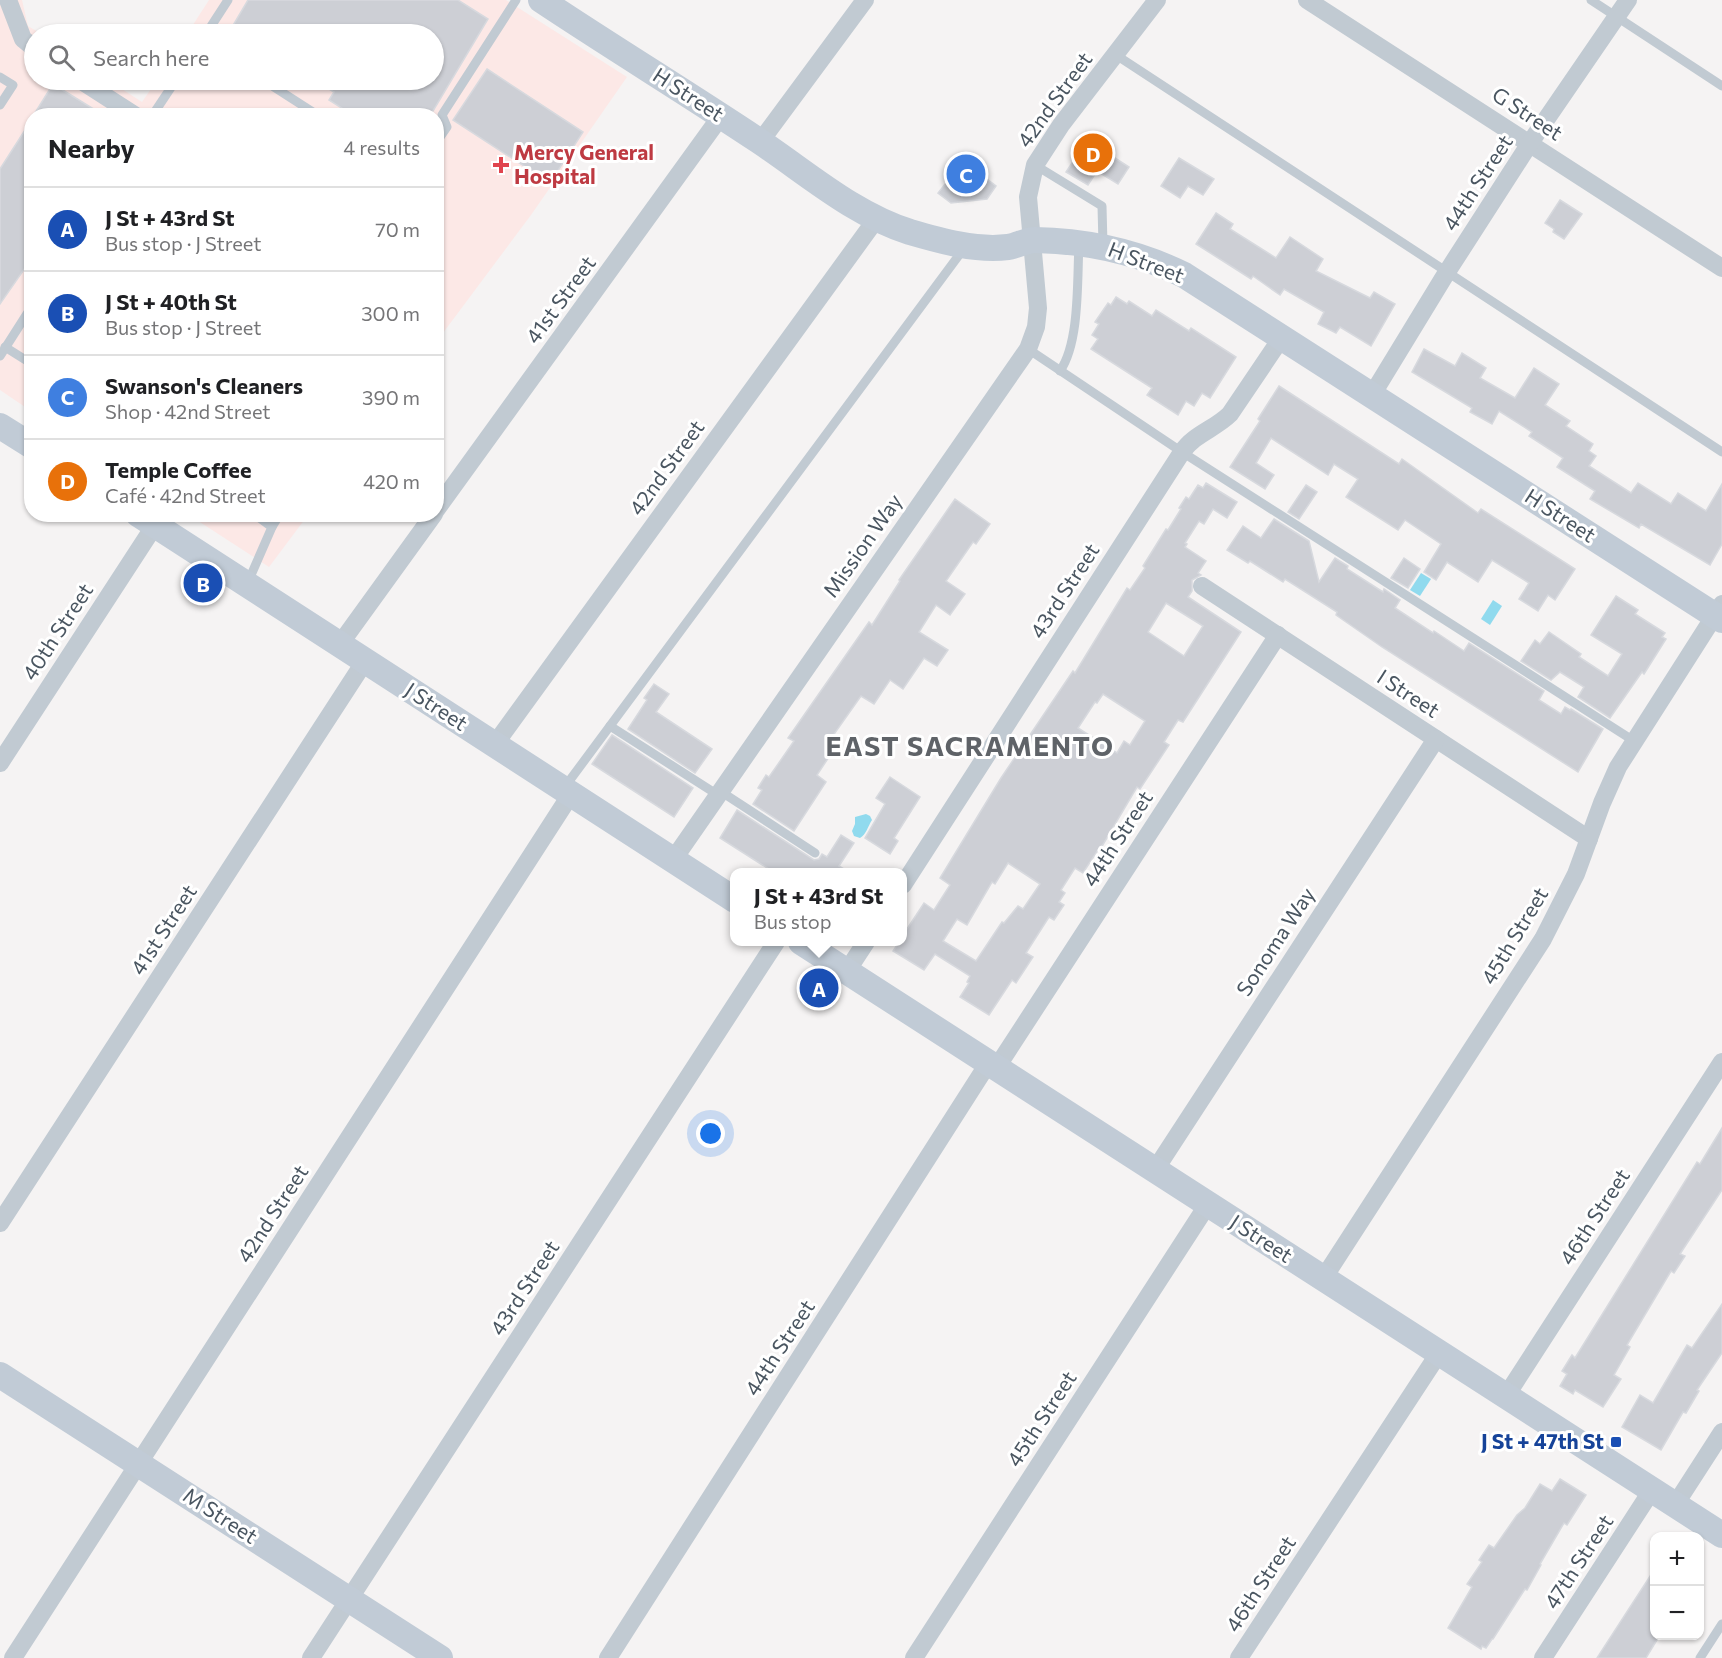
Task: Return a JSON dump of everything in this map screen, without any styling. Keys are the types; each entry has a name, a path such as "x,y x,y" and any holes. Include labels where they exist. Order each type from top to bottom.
{"main road":[{"name":"H Street","path":"544,1 721,116 838,196 877,218 908,231 966,245 1009,247 1031,240 1091,244 1161,264 1184,275 1720,613"},
{"path":"0,426 24,441"},
{"name":"J Street","path":"149,522 730,897"},
{"name":"J Street","path":"807,946 1722,1535"},
{"name":"M Street","path":"0,1375 440,1658"}],"street":[{"path":"8,0 24,40"},
{"path":"760,142 865,0"},
{"name":"42nd Street","path":"1031,240 1028,197 1035,165 1061,124 1157,0"},
{"name":"G Street","path":"1307,0 1722,268"},
{"name":"44th Street","path":"1372,395 1530,143 1628,0"},
{"path":"96,90 124,108"},
{"name":"41st Street","path":"444,499 721,116"},
{"name":"42nd Street","path":"495,744 877,218"},
{"name":"Mission Way","path":"673,860 1028,349 1036,327 1038,308 1031,240"},
{"name":"43rd Street","path":"907,879 1182,452 1195,438 1219,424 1230,414 1282,337"},
{"name":"40th Street","path":"0,763 145,522"},
{"path":"340,644 428,522"},
{"name":"I Street","path":"1202,586 1589,839"},
{"name":"45th Street","path":"1323,1279 1543,939 1561,907 1610,785 1634,741 1720,613"},
{"name":"44th Street","path":"608,1658 993,1065 1278,635"},
{"name":"41st Street","path":"0,1223 365,661"},
{"name":"Sonoma Way","path":"1155,1170 1436,739"},
{"name":"42nd Street","path":"13,1658 567,791"},
{"name":"43rd Street","path":"311,1658 773,946"},
{"path":"847,971 863,946"},
{"name":"46th Street","path":"1506,1396 1722,1062"},
{"name":"45th Street","path":"914,1658 1208,1204"},
{"name":"46th Street","path":"1239,1658 1439,1353"},
{"path":"1675,1505 1722,1432"},
{"name":"47th Street","path":"1543,1658 1652,1490"}],"lane":[{"path":"212,24 228,0"},
{"path":"444,112 516,0"},
{"path":"1591,0 1722,86"},
{"path":"1116,55 1722,452"},
{"path":"0,76 13,85 0,105"},
{"path":"157,108 169,90"},
{"path":"279,90 307,108"},
{"path":"1035,165 1102,206 1091,244 1068,356 1060,371"},
{"path":"567,791 609,726 966,245"},
{"path":"24,319 3,352 24,361"},
{"path":"1028,349 1182,452 1634,741"},
{"path":"265,522 272,527"},
{"path":"247,585 275,522"},
{"path":"609,726 815,853"},
{"path":"1700,1658 1722,1624"}],"shaded area":[{"name":"Mercy General Hospital","path":"0,0 22,0 28,24 24,24 24,90 123,90 142,102 150,90 444,90 444,24 193,24 209,0 506,0 627,77 531,215 444,332 444,108 24,108 24,406 0,390"},
{"path":"200,522 303,522 269,567"}],"water":[{"path":"1421,573 1431,579 1420,596 1410,590"},
{"path":"1493,600 1502,606 1490,625 1481,619"},
{"path":"866,814 872,820 867,830 860,838 854,836 852,831 855,817"}],"building":[{"path":"248,0 458,0 488,19 435,108 342,108 329,100 334,92 331,90 444,90 444,24 234,24"},
{"path":"487,69 583,132 550,183 453,120"},
{"path":"49,90 63,90 92,108 38,108"},
{"path":"24,132 24,270 0,304 0,169"},
{"path":"1087,140 1129,167 1118,184 1097,171 1088,185 1066,172"},
{"path":"1179,158 1214,179 1203,195 1188,186 1180,198 1161,186"},
{"path":"963,161 996,186 987,199 951,203 938,193"},
{"path":"1560,200 1582,214 1564,239 1545,223"},
{"path":"1216,213 1233,224 1230,229 1276,258 1290,237 1323,259 1316,271 1370,298 1374,292 1395,304 1371,346 1340,327 1336,333 1318,324 1324,312 1284,289 1280,295 1253,276 1251,279 1196,244"},
{"path":"1116,297 1127,304 1129,301 1152,316 1156,310 1189,331 1191,328 1236,357 1210,398 1202,393 1194,406 1186,401 1178,415 1147,395 1152,388 1091,349 1098,339 1092,335 1099,324 1095,322 1108,303 1111,305"},
{"path":"1424,349 1455,366 1462,353 1486,368 1480,378 1515,398 1534,368 1559,384 1545,405 1570,421 1566,426 1593,444 1589,451 1596,456 1589,466 1631,493 1638,483 1671,504 1678,493 1706,511 1722,484 1722,544 1710,565 1641,524 1639,528 1590,499 1595,491 1557,467 1563,458 1529,436 1532,432 1499,411 1492,424 1470,412 1472,408 1412,372"},
{"path":"1279,386 1399,464 1402,459 1478,513 1481,509 1575,569 1555,600 1548,595 1538,611 1519,599 1529,583 1492,560 1478,582 1447,562 1436,580 1424,572 1441,544 1405,520 1398,530 1346,497 1358,479 1334,464 1328,475 1271,438 1256,463 1274,475 1265,489 1230,467 1260,421 1258,419"},
{"path":"1206,483 1237,502 1227,518 1213,509 1204,524 1199,521 1185,543 1187,544 1185,547 1206,561 1198,573 1201,575 1192,580 1192,591 1188,597 1241,632 1183,722 1178,720 1164,742 1169,745 1140,789 1137,787 1101,848 1083,873 1075,868 1061,890 1065,893 1059,902 1064,905 1054,920 1049,917 1026,953 1033,957 1016,983 1012,980 989,1015 960,997 969,983 967,982 970,976 935,954 924,970 893,951 896,946 907,946 907,929 924,903 934,910 950,885 940,878 1001,778 1073,671 1075,673 1127,588 1130,590 1145,568 1143,566 1166,529 1168,530 1186,497 1189,499 1198,485 1203,488","holes":["1166,603 1203,626 1184,656 1148,632","1103,694 1145,721 1130,745 1124,741 1117,753 1078,728","1008,863 1040,884 1023,909 1018,906 1004,923 1002,922 976,961 943,941 957,919 967,925 992,882 995,884"]},
{"path":"1306,485 1317,492 1299,519 1288,512"},
{"path":"955,499 990,524 976,544 973,542 946,581 965,594 950,615 936,605 919,632 948,650 937,666 924,658 903,689 890,680 874,704 861,696 832,737 839,742 817,775 826,782 794,831 753,804 762,790 758,788 766,775 769,777 794,741 788,738 869,622 872,625 899,580"},
{"path":"1274,519 1309,541 1319,582 1335,558 1348,566 1347,569 1400,600 1395,608 1433,633 1434,631 1464,651 1469,643 1544,691 1539,700 1561,714 1565,707 1571,709 1603,729 1578,772 1382,647 1336,615 1337,612 1285,579 1283,582 1250,561 1248,563 1227,550 1243,526 1261,538"},
{"path":"1404,558 1420,569 1408,588 1391,578"},
{"path":"1616,596 1638,610 1635,614 1665,633 1662,637 1666,639 1644,674 1642,672 1610,718 1578,697 1584,687 1560,672 1551,680 1521,661 1535,640 1540,644 1549,632 1581,654 1579,657 1608,676 1622,654 1591,635"},
{"path":"654,684 669,694 656,712 712,749 695,773 628,729 647,700 644,698"},
{"path":"612,735 693,788 674,817 592,764"},
{"path":"890,777 920,797 894,838 898,841 890,854 865,838 885,804 876,798"},
{"path":"737,810 814,860 819,859 822,854 827,857 841,835 854,843 839,866 842,868 767,868 720,838"},
{"path":"1722,1128 1722,1190 1680,1254 1685,1256 1674,1273 1671,1271 1627,1345 1630,1347 1614,1375 1621,1379 1603,1407 1575,1390 1573,1394 1560,1386 1567,1374 1562,1371 1572,1355 1575,1358 1697,1162 1700,1164"},
{"path":"1722,1304 1722,1353 1661,1450 1622,1427 1640,1395 1653,1403 1687,1345 1692,1348"},
{"path":"1560,1479 1586,1495 1567,1525 1564,1523 1527,1590 1525,1589 1486,1648 1482,1646 1481,1649 1448,1628 1472,1587 1467,1584 1482,1562 1479,1560 1489,1545 1494,1548 1517,1515 1525,1508 1540,1484 1552,1491"},
{"path":"1650,1576 1650,1640 1657,1640 1646,1658 1597,1658"}],"place":[{"name":"Temple Coffee","path":"1093,153"},
{"name":"Mercy General Hospital","path":"501,165"},
{"name":"Swanson's Cleaners","path":"966,174"},
{"name":"J St + 40th St","path":"203,583"},
{"name":"J St + 43rd St","path":"819,988"},
{"name":"J St + 47th St","path":"1616,1442"}],"district":[{"name":"EAST SACRAMENTO","path":"970,747"}]}
